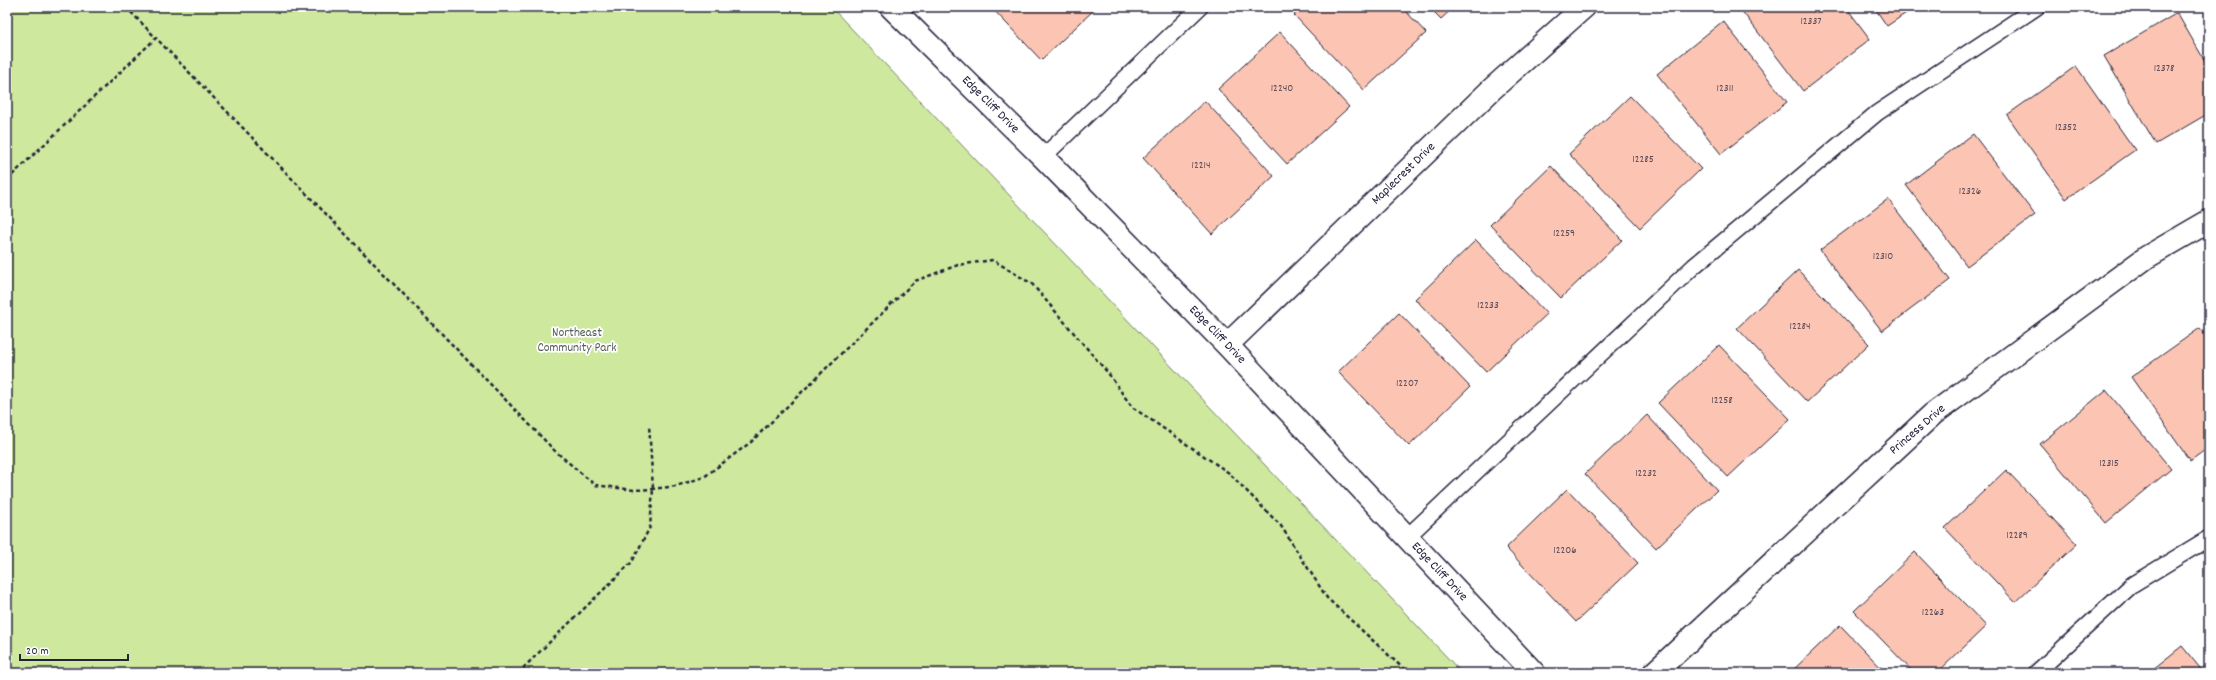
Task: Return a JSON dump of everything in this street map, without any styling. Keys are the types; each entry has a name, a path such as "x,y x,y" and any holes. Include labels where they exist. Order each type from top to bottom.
{"street":[{"name":"Edge Cliff Drive","path":"891,7 1043,156 1227,345 1534,673"},
{"name":"Maplecrest Drive","path":"1227,345 1492,89 1584,7"},
{"name":"Princess Drive","path":"1654,673 1933,414 2147,257 2209,222"}],"lane":[{"path":"1043,156 1200,7"},
{"path":"1407,538 1694,266 1877,113 2037,7"},
{"path":"2036,673 2133,584 2209,538"}],"path":[{"path":"126,7 555,452 595,485 634,490 653,489 676,486 704,477 751,442 915,281 958,266 993,260 1032,284 1108,373 1132,407 1230,473 1281,526 1327,598 1408,673"},
{"path":"7,180 156,38"},
{"path":"518,673 632,562 650,527 653,489 650,425"}],"green space":[{"name":"Northeast Community Park","path":"7,7 831,7 1462,673 7,673"}],"building":[{"path":"991,7 1097,7 1041,60"},
{"path":"1303,7 1402,7 1426,33 1364,90 1294,15"},
{"path":"1429,7 1454,7 1441,19"},
{"path":"1745,7 1846,7 1870,39 1803,91 1741,10"},
{"path":"1874,7 1915,7 1887,26"},
{"path":"2177,13 2209,68 2209,113 2156,144 2104,56"},
{"path":"1723,21 1787,102 1721,154 1657,74"},
{"path":"1280,32 1349,107 1287,164 1218,89"},
{"path":"2076,66 2135,150 2066,199 2007,115"},
{"path":"1630,96 1701,169 1640,228 1569,154"},
{"path":"1205,101 1274,176 1212,234 1143,158"},
{"path":"1973,134 2035,215 1967,266 1906,185"},
{"path":"1551,166 1622,240 1561,298 1490,225"},
{"path":"1888,199 1950,280 1882,331 1820,250"},
{"path":"1476,240 1547,314 1486,372 1415,299"},
{"path":"1798,270 1869,344 1807,402 1737,328"},
{"path":"1399,313 1470,387 1409,446 1338,372"},
{"path":"2200,328 2209,340 2209,447 2190,461 2131,377"},
{"path":"1719,345 1790,419 1728,477 1658,403"},
{"path":"2106,390 2171,469 2106,523 2040,444"},
{"path":"1647,415 1717,490 1656,548 1585,474"},
{"path":"2006,470 2077,544 2015,602 1945,528"},
{"path":"1567,489 1638,563 1576,622 1506,548"},
{"path":"1915,552 1986,626 1937,673 1914,673 1854,611"},
{"path":"1840,625 1886,673 1790,673"},
{"path":"2182,646 2204,673 2148,673"}]}
